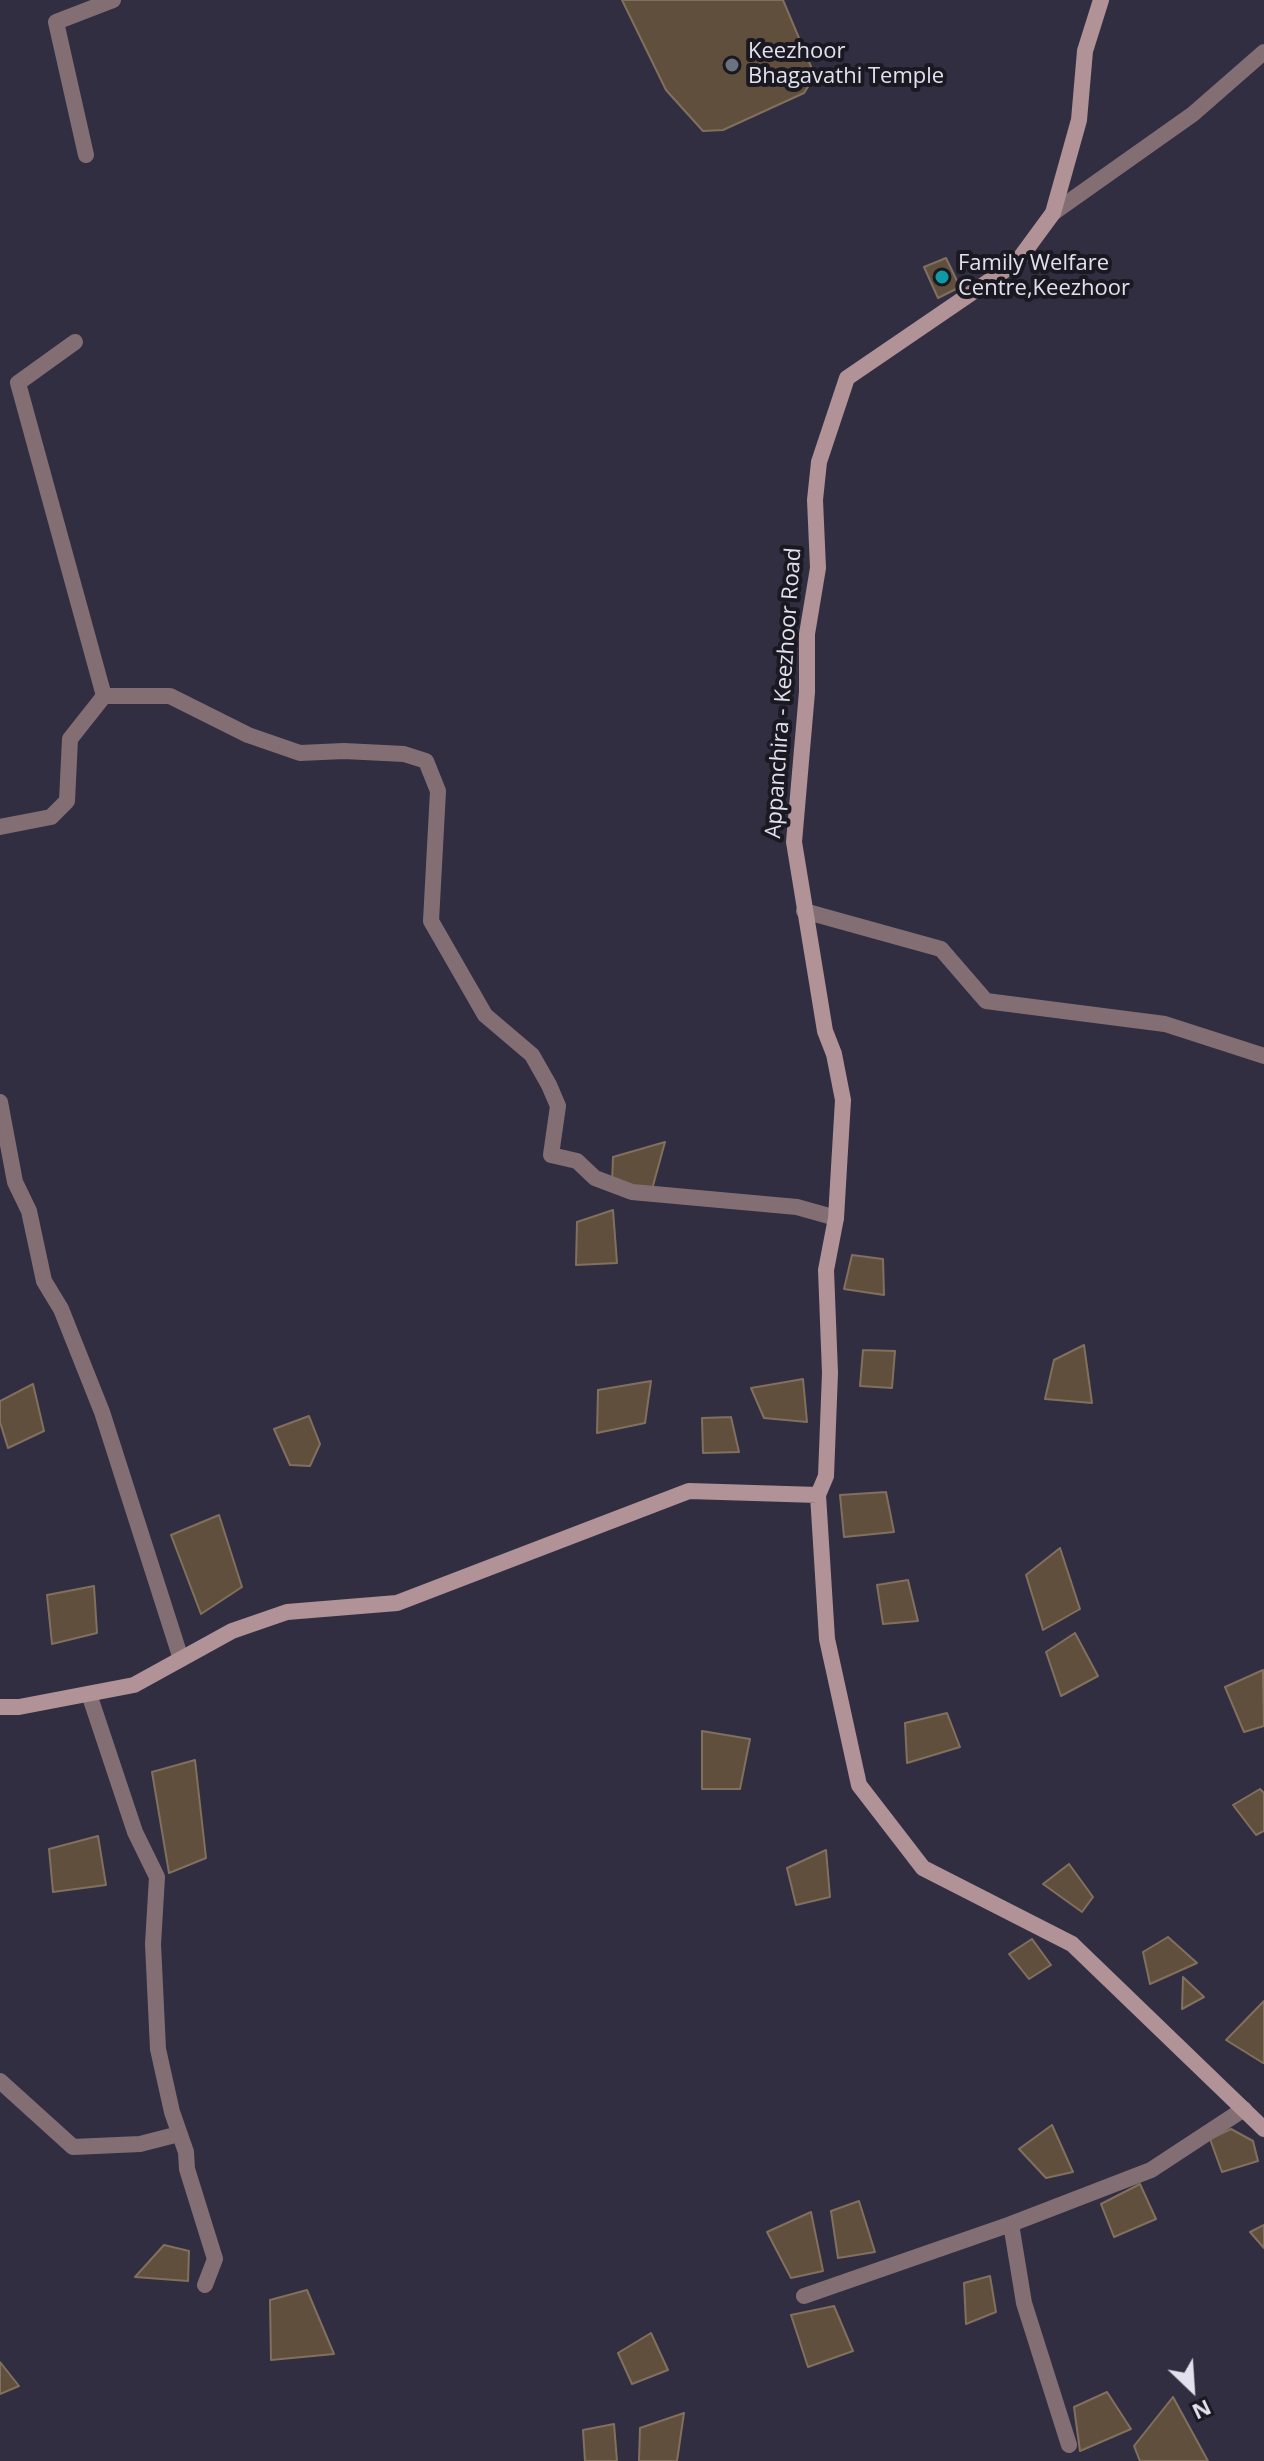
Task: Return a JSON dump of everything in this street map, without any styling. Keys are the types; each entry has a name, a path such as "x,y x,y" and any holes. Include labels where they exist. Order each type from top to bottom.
{"main road":[{"name":"Appanchira - Keezhoor Road","path":"1101,0 1085,51 1079,120 1053,213 1017,262 847,378 819,462 815,500 818,568 807,634 807,692 794,842 825,1031 834,1054 843,1100 836,1218 826,1270 830,1373 826,1476 818,1495 827,1639 859,1785 923,1868 1072,1944 1264,2129"},
{"path":"0,1707 134,1685 232,1631 287,1612 397,1603 689,1491 818,1495"}],"street":[{"path":"86,155 56,22 113,0"},
{"path":"1053,213 1193,114 1264,52"},
{"path":"75,342 18,383 104,696"},
{"path":"0,827 51,817 67,801 65,783 70,739 104,696"},
{"path":"104,696 170,696 248,735 291,751 404,754 426,761 438,791 431,921 485,1015 532,1055 549,1085 558,1106 551,1155 577,1161 595,1178 632,1192 797,1207 836,1218"},
{"path":"804,911 941,949 986,1001 1165,1024 1264,1056"},
{"path":"0,1102 15,1182 29,1211 44,1281 61,1309 102,1412 181,1659"},
{"path":"89,1694 135,1832 157,1877 153,1944 158,2049 215,2259 205,2285"},
{"path":"0,2081 73,2147 140,2144 179,2134"},
{"path":"804,2296 1011,2224 1151,2170 1244,2109"},
{"path":"1011,2224 1024,2303 1069,2445"}],"building":[{"name":"Keezhoor Bhagavathi Temple","path":"622,0 783,0 815,76 804,93 723,130 703,131 666,90"},
{"name":"Family Welfare Centre,Keezhoor","path":"946,258 960,287 938,298 924,267"},
{"path":"665,1142 651,1193 612,1184 613,1157"},
{"path":"613,1210 617,1263 576,1265 577,1222"},
{"path":"852,1255 883,1259 884,1295 844,1289"},
{"path":"1084,1345 1092,1403 1045,1399 1054,1360"},
{"path":"863,1350 895,1351 892,1388 860,1386"},
{"path":"803,1379 807,1422 764,1418 751,1388"},
{"path":"651,1381 645,1423 597,1433 598,1390"},
{"path":"33,1384 44,1431 8,1448 0,1422 0,1401"},
{"path":"309,1416 320,1444 310,1466 290,1465 274,1429"},
{"path":"731,1417 739,1452 703,1453 702,1418"},
{"path":"886,1492 894,1532 844,1537 840,1495"},
{"path":"219,1515 242,1587 201,1614 171,1535"},
{"path":"1060,1548 1080,1609 1043,1630 1026,1575"},
{"path":"908,1580 918,1621 883,1624 877,1585"},
{"path":"94,1586 97,1633 52,1644 47,1595"},
{"path":"1075,1633 1098,1676 1061,1696 1046,1652"},
{"path":"1263,1670 1264,1726 1244,1732 1225,1687"},
{"path":"947,1713 960,1747 907,1763 905,1723"},
{"path":"702,1731 750,1739 740,1789 702,1789"},
{"path":"195,1760 206,1858 169,1873 152,1772"},
{"path":"1260,1789 1264,1793 1264,1831 1256,1835 1233,1805"},
{"path":"98,1836 106,1885 53,1892 49,1849"},
{"path":"826,1850 830,1897 796,1905 787,1868"},
{"path":"1069,1864 1093,1897 1082,1912 1043,1884"},
{"path":"1168,1937 1197,1963 1150,1984 1143,1952"},
{"path":"1032,1939 1051,1965 1029,1979 1009,1954"},
{"path":"1183,1977 1204,1997 1182,2009"},
{"path":"1264,2001 1264,2063 1263,2063 1226,2040"},
{"path":"1052,2125 1073,2172 1046,2178 1019,2149"},
{"path":"1231,2129 1253,2141 1258,2161 1222,2172 1210,2139"},
{"path":"1140,2184 1156,2219 1114,2237 1101,2204"},
{"path":"859,2201 875,2252 838,2258 831,2211"},
{"path":"811,2212 823,2271 791,2278 767,2232"},
{"path":"1264,2225 1264,2248 1250,2232"},
{"path":"164,2245 189,2251 188,2281 135,2277"},
{"path":"990,2276 996,2312 966,2324 964,2283"},
{"path":"307,2290 334,2354 271,2360 270,2300"},
{"path":"834,2306 853,2351 808,2367 791,2315"},
{"path":"651,2333 668,2370 632,2384 618,2353"},
{"path":"0,2362 19,2386 0,2394"},
{"path":"1107,2392 1131,2429 1080,2451 1074,2407"},
{"path":"1173,2397 1208,2461 1140,2461 1134,2446"},
{"path":"684,2413 677,2461 639,2461 640,2428"},
{"path":"614,2424 617,2461 585,2461 583,2430"}],"place":[{"name":"Keezhoor Bhagavathi Temple","path":"732,65"},
{"name":"Family Welfare Centre,Keezhoor","path":"942,277"}]}
